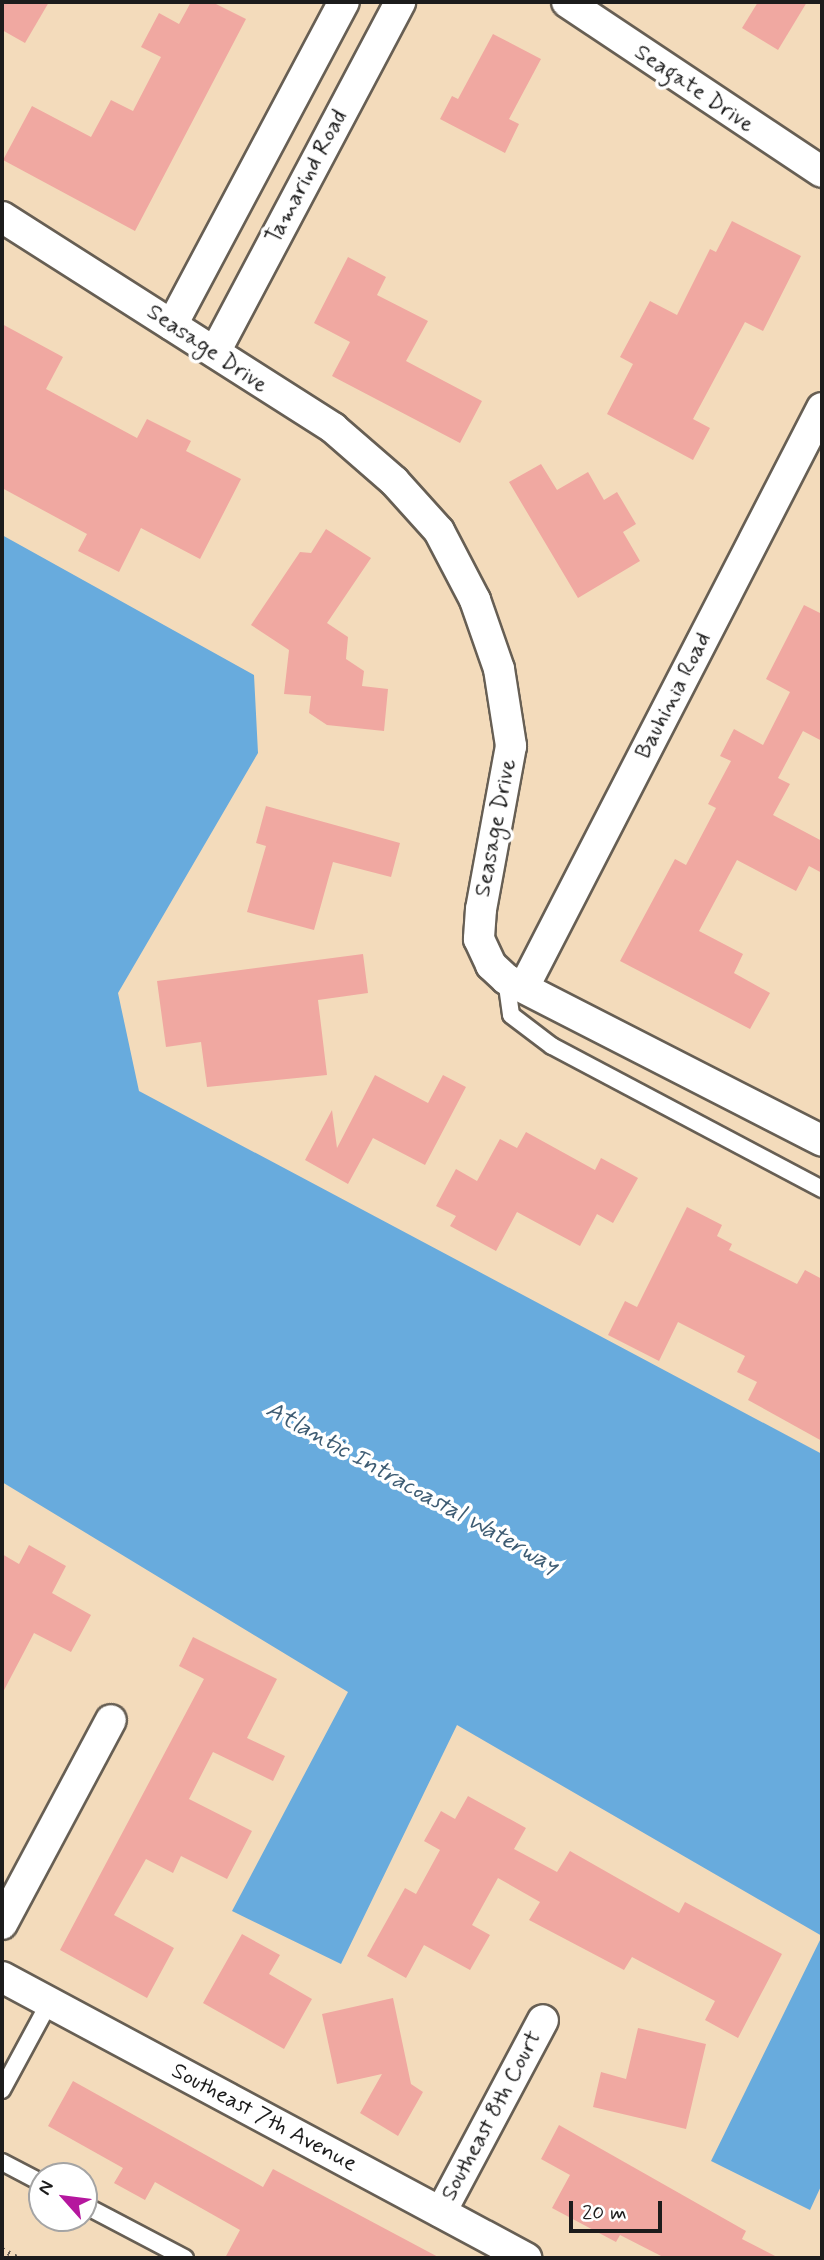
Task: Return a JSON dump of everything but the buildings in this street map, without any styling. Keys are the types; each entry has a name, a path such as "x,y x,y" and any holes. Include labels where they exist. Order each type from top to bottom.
{"street":[{"path":"172,325 344,2"},
{"name":"Tamarind Road","path":"215,352 400,2"},
{"name":"Seagate Drive","path":"567,2 822,172"},
{"name":"Seasage Drive","path":"2,217 333,428 394,481 439,531 475,600 499,669 511,746 479,939 516,982 822,1141"},
{"name":"Bauhinia Road","path":"516,982 822,408"},
{"path":"2,1924 111,1720"},
{"name":"Southeast 7th Avenue","path":"2,1978 526,2258"},
{"name":"Southeast 8th Court","path":"440,2212 543,2020"}],"lane":[{"path":"516,982 511,1015 552,1046 822,1189"},
{"path":"2,2090 49,2003"},
{"path":"2,2162 28,2176"},
{"path":"98,2212 185,2258"}],"path":[{"path":"2,2249 19,2258"}],"water":[{"name":"Atlantic Intracoastal Waterway","path":"2,535 254,675 258,753 118,993 139,1091 822,1454 822,1936 457,1725 341,1964 232,1911 348,1692 2,1482"},
{"path":"822,1936 822,2184 810,2210 711,2161"}]}
